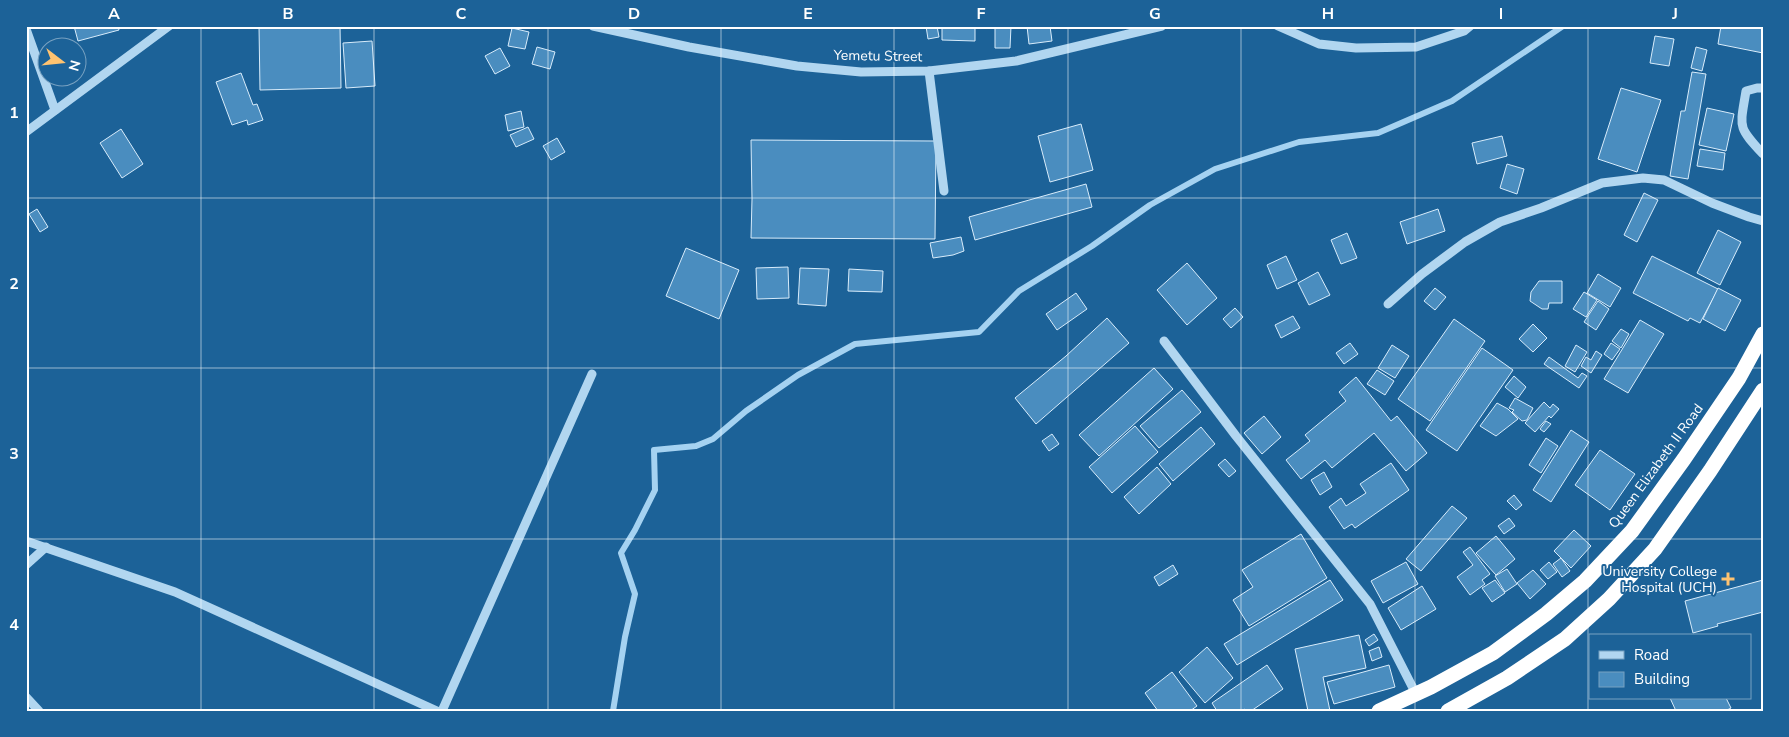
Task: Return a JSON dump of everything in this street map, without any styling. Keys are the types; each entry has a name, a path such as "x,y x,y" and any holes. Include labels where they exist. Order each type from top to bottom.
{"highway":[{"name":"Queen Elizabeth II Road","path":"1379,711 1416,694 1493,653 1546,614 1585,581 1632,530 1684,459 1738,378 1763,334"},
{"path":"1448,711 1507,678 1565,639 1609,599 1655,549 1710,471 1763,390"}],"street":[{"path":"26,132 169,26"},
{"name":"Yemetu Street","path":"593,26 797,66 861,72 929,71 1016,61 1162,26"},
{"path":"1278,26 1319,44 1356,48 1416,47 1464,30 1470,26"},
{"path":"26,29 55,110"},
{"path":"929,71 944,191"},
{"path":"1763,88 1746,91 1740,123 1745,135 1763,154"},
{"path":"1388,304 1422,274 1465,242 1500,222 1541,208 1602,183 1644,178 1664,180 1712,203 1749,217 1763,220"},
{"path":"1164,341 1236,436 1370,604 1416,694"},
{"path":"442,711 592,374"},
{"path":"26,541 174,592 437,711"},
{"path":"26,565 46,547"},
{"path":"26,697 39,711"}],"building":[{"path":"74,26 118,26 119,30 88,38 77,38"},
{"path":"340,26 341,88 260,90 259,27"},
{"path":"926,26 937,26 939,37 928,39"},
{"path":"942,26 975,26 975,41 942,40"},
{"path":"995,26 1011,26 1010,48 995,48"},
{"path":"1027,26 1050,26 1052,41 1029,44"},
{"path":"1721,26 1763,26 1763,53 1718,44"},
{"path":"512,28 529,32 525,49 508,46"},
{"path":"1655,36 1674,39 1669,66 1650,63"},
{"path":"372,41 375,86 346,88 343,43"},
{"path":"537,47 555,52 550,69 532,64"},
{"path":"1696,47 1707,50 1702,71 1691,68"},
{"path":"500,48 510,66 495,74 485,56"},
{"path":"1692,72 1706,74 1688,179 1670,176 1681,111 1685,111"},
{"path":"241,73 253,105 257,104 263,120 248,125 247,120 232,125 216,82"},
{"path":"1621,88 1661,100 1637,172 1598,159"},
{"path":"1707,108 1734,114 1726,151 1699,145"},
{"path":"521,111 524,127 508,131 505,115"},
{"path":"1081,124 1093,170 1050,182 1038,136"},
{"path":"528,127 534,139 516,147 510,135"},
{"path":"121,129 143,164 122,178 100,143"},
{"path":"1502,136 1507,156 1477,164 1472,143"},
{"path":"557,138 565,152 551,160 543,146"},
{"path":"751,140 936,141 935,239 751,238"},
{"path":"1700,149 1725,153 1723,170 1697,166"},
{"path":"1507,164 1524,169 1517,194 1500,188"},
{"path":"1086,184 1092,207 975,240 969,217"},
{"path":"1644,193 1658,200 1637,242 1624,235"},
{"path":"37,209 48,227 40,232 29,214"},
{"path":"1438,209 1445,231 1407,244 1400,222"},
{"path":"1718,230 1741,242 1720,285 1697,273"},
{"path":"1347,233 1357,258 1341,264 1331,240"},
{"path":"961,237 964,251 933,258 930,243"},
{"path":"686,248 739,270 719,319 666,296"},
{"path":"1286,256 1297,280 1277,289 1267,265"},
{"path":"1652,256 1718,289 1700,323 1690,318 1688,321 1633,293"},
{"path":"1187,263 1217,298 1187,325 1157,290"},
{"path":"788,267 789,298 757,299 756,268"},
{"path":"800,268 829,269 826,306 798,304"},
{"path":"849,269 883,271 882,292 848,291"},
{"path":"1318,272 1330,295 1309,305 1298,283"},
{"path":"1598,274 1621,288 1610,307 1587,293"},
{"path":"1539,281 1562,281 1562,303 1549,303 1548,309 1542,309 1530,301 1531,292"},
{"path":"1435,288 1446,297 1435,310 1424,301"},
{"path":"1718,288 1741,300 1725,331 1703,319"},
{"path":"1584,292 1597,300 1586,317 1573,309"},
{"path":"1076,293 1087,309 1057,330 1046,314"},
{"path":"1598,301 1609,309 1596,330 1584,322"},
{"path":"1235,308 1243,317 1231,328 1223,319"},
{"path":"1293,316 1300,328 1281,338 1275,325"},
{"path":"1107,318 1129,343 1036,424 1015,398 1066,356"},
{"path":"1454,319 1485,341 1430,421 1398,399"},
{"path":"1640,320 1664,334 1628,393 1604,379"},
{"path":"1533,324 1547,338 1533,352 1519,339"},
{"path":"1621,329 1629,334 1621,348 1612,341"},
{"path":"1350,343 1358,354 1344,364 1336,353"},
{"path":"1611,343 1620,349 1612,360 1604,354"},
{"path":"1392,345 1409,356 1395,378 1378,368"},
{"path":"1576,345 1587,352 1575,372 1565,366"},
{"path":"1482,348 1513,370 1457,451 1426,430"},
{"path":"1596,351 1602,355 1591,373 1581,366 1586,357 1591,360"},
{"path":"1549,357 1578,378 1582,373 1587,376 1579,388 1544,364"},
{"path":"1154,368 1173,389 1099,456 1079,435"},
{"path":"1377,370 1394,381 1385,395 1367,384"},
{"path":"1514,376 1526,387 1518,398 1505,387"},
{"path":"1356,377 1391,421 1397,416 1427,453 1406,471 1374,433 1332,468 1325,460 1301,479 1286,460 1310,441 1305,435 1346,401 1339,392"},
{"path":"1182,390 1201,412 1159,448 1140,426"},
{"path":"1515,398 1533,408 1527,420 1522,421 1512,412 1514,410 1509,408"},
{"path":"1544,402 1550,408 1553,404 1559,409 1551,418 1549,416 1535,432 1525,423"},
{"path":"1497,403 1508,409 1518,419 1496,436 1480,426"},
{"path":"1264,416 1281,437 1262,454 1244,433"},
{"path":"1546,421 1551,424 1544,432 1540,429"},
{"path":"1135,426 1158,452 1112,493 1089,467"},
{"path":"1201,427 1215,444 1173,481 1159,464"},
{"path":"1571,430 1589,442 1551,502 1533,490"},
{"path":"1052,434 1059,444 1049,451 1042,441"},
{"path":"1546,438 1558,446 1541,473 1529,465"},
{"path":"1600,450 1635,474 1610,510 1575,485"},
{"path":"1225,459 1236,471 1229,477 1218,465"},
{"path":"1391,463 1409,490 1355,528 1352,524 1344,529 1329,507 1341,498 1346,506 1366,493 1360,484"},
{"path":"1157,467 1171,484 1139,514 1124,497"},
{"path":"1324,472 1332,487 1320,495 1311,480"},
{"path":"1514,495 1522,505 1516,510 1507,501"},
{"path":"1452,506 1467,518 1421,571 1406,559"},
{"path":"1509,518 1515,526 1504,534 1498,526"},
{"path":"1574,530 1591,546 1571,568 1554,551"},
{"path":"1301,534 1327,578 1249,626 1233,600 1253,587 1242,570"},
{"path":"1496,536 1515,559 1496,575 1476,553"},
{"path":"1470,547 1490,574 1482,580 1485,584 1470,595 1457,577 1473,565 1463,552"},
{"path":"1561,558 1570,571 1562,577 1553,564"},
{"path":"1406,562 1418,584 1383,603 1371,581"},
{"path":"1549,562 1557,572 1548,579 1540,570"},
{"path":"1173,565 1178,574 1159,586 1154,577"},
{"path":"1507,569 1517,584 1505,592 1495,576"},
{"path":"1533,570 1546,584 1530,599 1517,583"},
{"path":"1330,580 1343,600 1237,665 1224,644"},
{"path":"1495,580 1505,593 1492,602 1482,588"},
{"path":"1763,580 1763,612 1717,624 1718,626 1693,633 1685,601"},
{"path":"1422,586 1436,609 1401,630 1388,608"},
{"path":"1374,634 1378,640 1369,646 1365,640"},
{"path":"1359,635 1366,668 1323,677 1330,711 1308,711 1295,649"},
{"path":"1207,647 1233,678 1205,703 1179,672"},
{"path":"1379,647 1382,657 1372,661 1369,651"},
{"path":"1267,665 1283,689 1251,711 1246,711 1245,709 1242,711 1217,711 1212,703"},
{"path":"1389,665 1395,687 1334,704 1327,682"},
{"path":"1172,672 1197,706 1190,711 1158,711 1145,693"},
{"path":"1671,700 1727,700 1731,708 1725,711 1676,711"}],"waterway":[{"path":"613,711 625,637 635,594 621,553 655,490 654,450 696,446 713,439 746,411 798,375 855,344 979,332 1019,291 1092,246 1150,205 1215,169 1299,142 1378,133 1452,101 1563,26"}],"place":[{"name":"University College Hospital (UCH)","path":"1728,579"}]}
